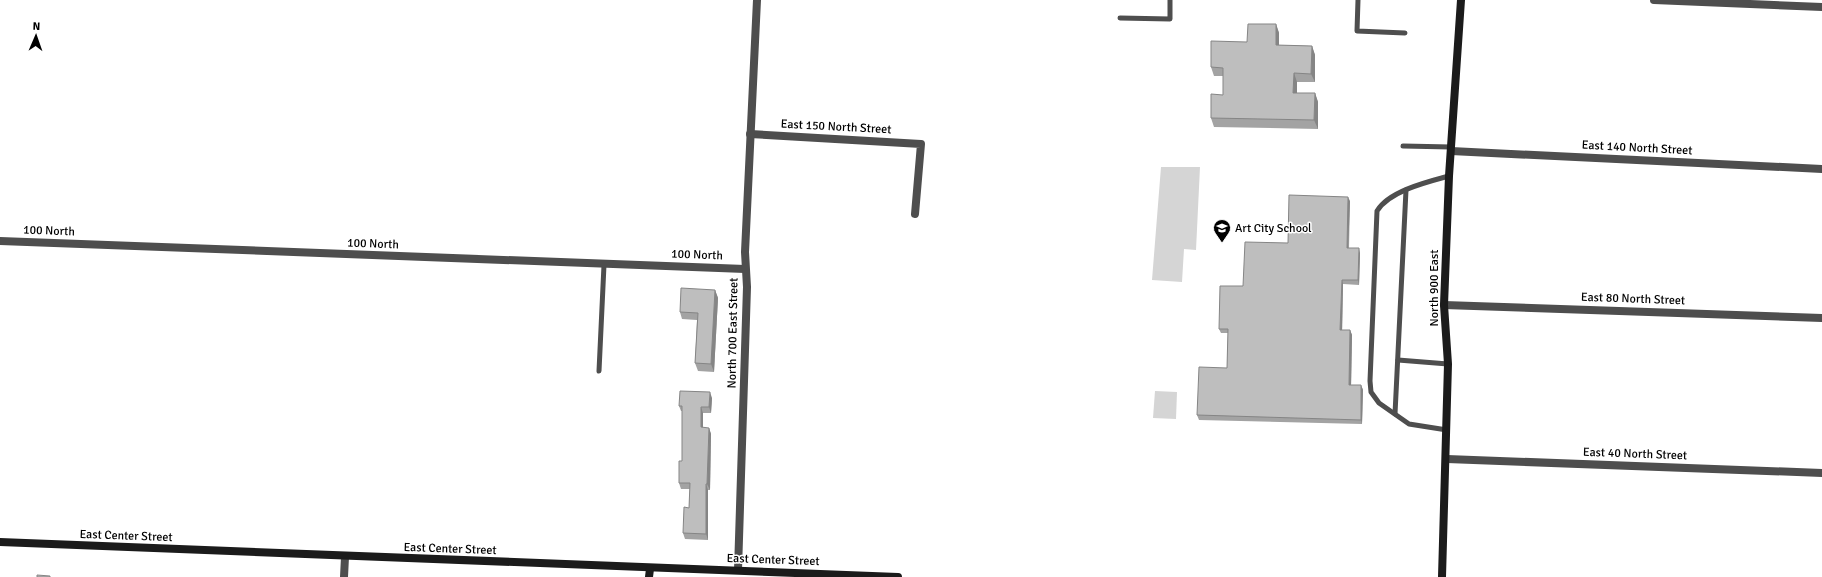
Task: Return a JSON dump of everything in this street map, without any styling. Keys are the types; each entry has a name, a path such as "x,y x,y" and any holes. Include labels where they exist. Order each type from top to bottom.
{"street":[{"name":"North 700 East Street","path":"738,570 747,287 745,269 757,0"},
{"name":"North 900 East","path":"1442,577 1447,459 1448,364 1444,305 1449,176 1460,0"},
{"path":"1654,0 1803,3 1822,7"},
{"name":"East 150 North Street","path":"750,134 921,144 915,214"},
{"name":"East 140 North Street","path":"1451,149 1822,169"},
{"name":"100 North","path":"0,241 604,265 745,269"},
{"name":"East 80 North Street","path":"1444,305 1822,318"},
{"name":"East 40 North Street","path":"1447,459 1822,473"},
{"name":"East Center Street","path":"0,542 345,557 649,573 738,570 898,577"},
{"path":"344,577 345,557"}],"lane":[{"path":"1120,18 1170,19 1170,0"},
{"path":"1358,0 1357,31 1405,33"},
{"path":"1403,146 1451,149"},
{"path":"1447,430 1409,424 1379,403 1371,392 1370,388 1376,218 1380,206 1386,200 1406,190 1449,176"},
{"path":"1395,414 1406,190"},
{"path":"598,372 604,265"},
{"path":"1398,360 1448,364"}],"shaded area":[{"path":"1161,167 1200,167 1196,250 1184,249 1182,282 1152,280"},
{"path":"1155,391 1177,392 1176,419 1153,418"}],"building":[{"path":"1248,24 1276,24 1276,45 1312,46 1311,74 1294,73 1293,93 1315,93 1314,120 1211,118 1211,94 1223,95 1223,68 1211,67 1211,41 1247,42"},
{"path":"1289,195 1348,197 1347,248 1359,248 1358,280 1342,280 1340,330 1350,330 1349,385 1361,385 1361,420 1197,415 1199,367 1227,368 1228,329 1219,329 1220,286 1243,286 1245,242 1288,243"},
{"path":"681,288 715,290 711,364 695,363 698,313 680,312"},
{"path":"680,391 710,392 709,407 701,407 701,427 709,428 706,484 706,534 683,533 684,507 689,508 690,483 679,483 679,461 682,461 682,406 679,406"},
{"path":"37,575 50,576 50,577 37,577"}],"place":[{"name":"Art City School","path":"1222,243"}]}
